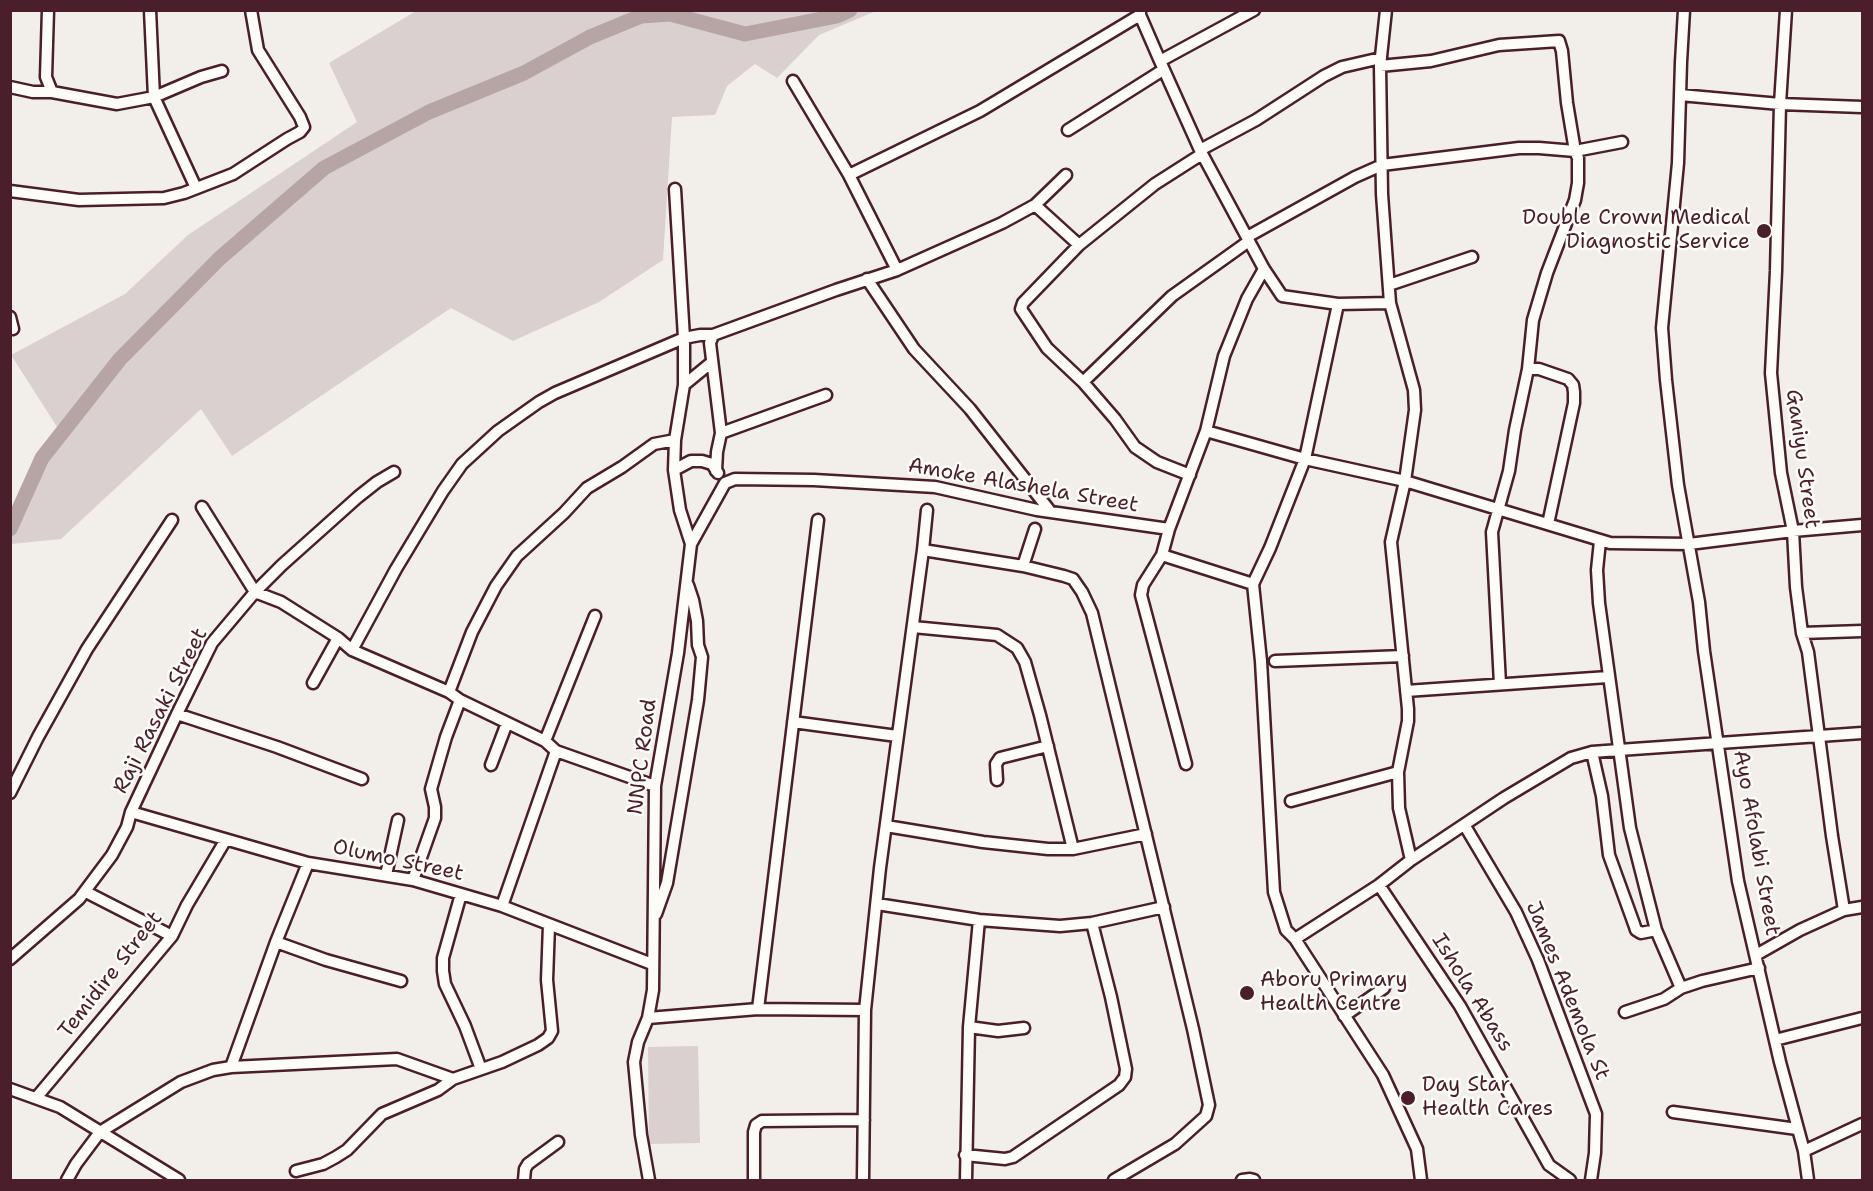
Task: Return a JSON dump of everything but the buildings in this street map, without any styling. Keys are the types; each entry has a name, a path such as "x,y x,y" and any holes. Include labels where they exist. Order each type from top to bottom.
{"street":[{"path":"48,10 46,76 52,92"},
{"path":"150,10 154,97 196,188"},
{"path":"10,191 96,200 164,198 233,174 304,129 300,117 258,50 251,10"},
{"path":"1068,130 1162,65 1254,10"},
{"path":"1386,10 1381,62 1382,165 1390,303 1414,390 1415,410 1405,481 1391,542 1408,721 1398,772 1399,808 1411,860"},
{"path":"1677,10 1682,53"},
{"path":"1682,53 1684,10"},
{"name":"Ganiyu Street","path":"1786,10 1780,104 1771,373 1781,472 1793,531 1802,633 1808,652 1844,910"},
{"path":"849,175 980,111 1140,13 1201,152 1264,269 1282,296 1338,304 1390,303"},
{"path":"1190,475 1157,462 1134,447 1115,419 1083,382 1047,348 1021,309 1023,303 1080,245 1155,184 1201,152 1324,76 1354,63 1431,61 1499,45 1559,41 1579,169 1575,200 1547,273 1533,320 1528,369 1500,510 1492,532 1500,684"},
{"name":"Ayo Afolabi Street","path":"1682,53 1678,163 1662,328 1666,380 1677,474 1738,881 1775,1040 1804,1151 1808,1180"},
{"path":"10,87 117,104 154,97 201,77 222,71"},
{"path":"793,81 849,175 897,270"},
{"path":"1680,95 1780,104 1863,107"},
{"path":"1083,382 1172,296 1248,239 1355,177 1382,165 1519,148 1575,151 1622,142"},
{"path":"352,650 396,569 462,464 480,446 538,402 684,338 700,334 713,335 897,270 1002,223 1035,205 1066,175"},
{"name":"NNPC Road","path":"649,1180 641,1135 634,1062 638,1042 648,1018 653,990 655,786 678,653 691,544 680,510 674,470 675,440 684,385 684,338 675,189"},
{"path":"1035,205 1080,245"},
{"path":"1389,285 1472,257"},
{"path":"1186,764 1141,595 1143,585 1156,567 1161,555 1206,431 1224,356 1247,299 1264,269"},
{"path":"867,279 914,349 970,409 1050,511"},
{"path":"1338,304 1305,459 1270,548 1252,584 1261,661 1274,892 1286,930 1295,939 1383,1075 1417,1149 1421,1180"},
{"path":"713,335 710,343 721,433 716,471"},
{"path":"684,385 712,362"},
{"path":"1528,369 1539,369 1568,380 1573,385 1574,392 1574,403 1548,524"},
{"path":"721,433 826,395"},
{"path":"1206,431 1305,459 1405,481 1610,543 1689,544 1863,525"},
{"path":"448,692 472,632 496,586 517,556 564,513 587,488 654,444 675,440"},
{"path":"674,470 691,461 702,461 712,464 725,483 691,544"},
{"name":"Raji Rasaki Street","path":"10,959 86,892 112,855 127,827 131,812 177,714 213,643 255,592 334,518 377,482 394,472"},
{"name":"Amoke Alashela Street","path":"725,483 735,479 814,480 935,487 1050,511 1169,529"},
{"path":"202,507 255,592 280,602 338,638 352,650 448,692 544,741 556,751 655,786"},
{"path":"863,1180 865,1010 897,736 927,510"},
{"path":"10,793 38,737 87,650 172,520"},
{"path":"758,1009 818,520"},
{"path":"1023,566 1035,529"},
{"path":"1600,541 1597,570 1608,677 1630,828 1656,930 1681,988"},
{"path":"923,550 1023,566 1073,579 1092,614 1164,907 1209,1105 1206,1116 1175,1144 1114,1180"},
{"path":"1161,555 1252,584"},
{"path":"654,920 667,883 698,700 702,657 698,645 697,621 687,582"},
{"path":"544,741 595,616"},
{"path":"912,627 997,635 1008,640 1017,648 1025,662 1073,849"},
{"path":"1802,633 1863,631"},
{"path":"313,683 338,638"},
{"path":"678,653 698,645"},
{"path":"1275,660 1403,656"},
{"path":"1406,691 1608,677"},
{"path":"413,880 435,818 431,789 446,737 460,700"},
{"path":"177,714 362,778"},
{"path":"793,722 897,736"},
{"path":"490,765 507,723"},
{"path":"1295,939 1379,885 1411,860 1561,762 1571,758 1592,752 1718,741 1863,733"},
{"path":"998,780 996,764 1000,758 1047,746"},
{"path":"501,906 556,751"},
{"path":"1592,752 1602,796 1610,855 1636,930 1641,933 1656,930"},
{"path":"1291,801 1398,772"},
{"name":"Olumo Street","path":"131,812 225,841 308,863 413,880 501,906 652,963"},
{"path":"386,875 398,820"},
{"path":"886,826 983,842 1073,849 1146,834"},
{"name":"James Ademola St","path":"1465,826 1516,912 1534,950 1596,1114 1595,1153 1591,1180"},
{"name":"Temidire Street","path":"36,1098 172,936 187,905 225,841"},
{"path":"231,1067 276,942 308,863"},
{"name":"Ishola Abass","path":"1379,885 1460,1006 1549,1165 1570,1180"},
{"path":"86,892 172,936"},
{"path":"461,894 443,958 443,971 445,984 465,1026 481,1069"},
{"path":"877,904 979,920 1060,926 1092,923 1164,907"},
{"path":"1756,955 1800,930 1844,910 1863,906"},
{"path":"966,1180 969,1027 979,920"},
{"path":"966,1155 1005,1159 1013,1157 1119,1085 1125,1077 1126,1069 1111,997 1092,923"},
{"path":"296,1171 323,1164 347,1150 382,1114 438,1090 453,1079 502,1062 548,1038 552,1031 547,980 549,925"},
{"path":"276,942 326,960 401,981"},
{"path":"1625,1012 1665,999 1681,988 1702,981 1759,968"},
{"path":"1344,1016 1384,988"},
{"path":"648,1018 758,1009 865,1010"},
{"path":"1775,1040 1863,1018"},
{"path":"969,1027 998,1031 1024,1028"},
{"path":"68,1180 76,1164 100,1132 181,1082 213,1070 231,1067 397,1059 453,1079"},
{"path":"10,1089 60,1107 179,1180"},
{"path":"1673,1112 1797,1129"},
{"path":"754,1180 754,1132 756,1125 762,1121 864,1120"},
{"path":"1804,1151 1863,1124"},
{"path":"524,1180 528,1164 558,1142"},
{"path":"1242,1180 1254,1180"}],"shaded area":[{"path":"416,11 876,11 819,35 777,78 755,64 727,86 715,115 672,117 663,260 599,302 513,341 451,308 232,456 201,409 61,539 11,544 11,521 61,433 11,355 125,294 188,235 357,122 329,63"},
{"path":"698,1046 700,1143 649,1144 648,1047"}],"waterway":[{"path":"10,529 42,458 120,359 220,258 324,168 429,112 524,73 590,37 641,16 670,14 745,34 837,16 850,10"}],"place":[{"name":"Double Crown Medical Diagnostic Service","path":"1764,231"},
{"name":"Aboru Primary Health Centre","path":"1247,993"},
{"name":"Day Star Health Cares","path":"1408,1098"}]}
